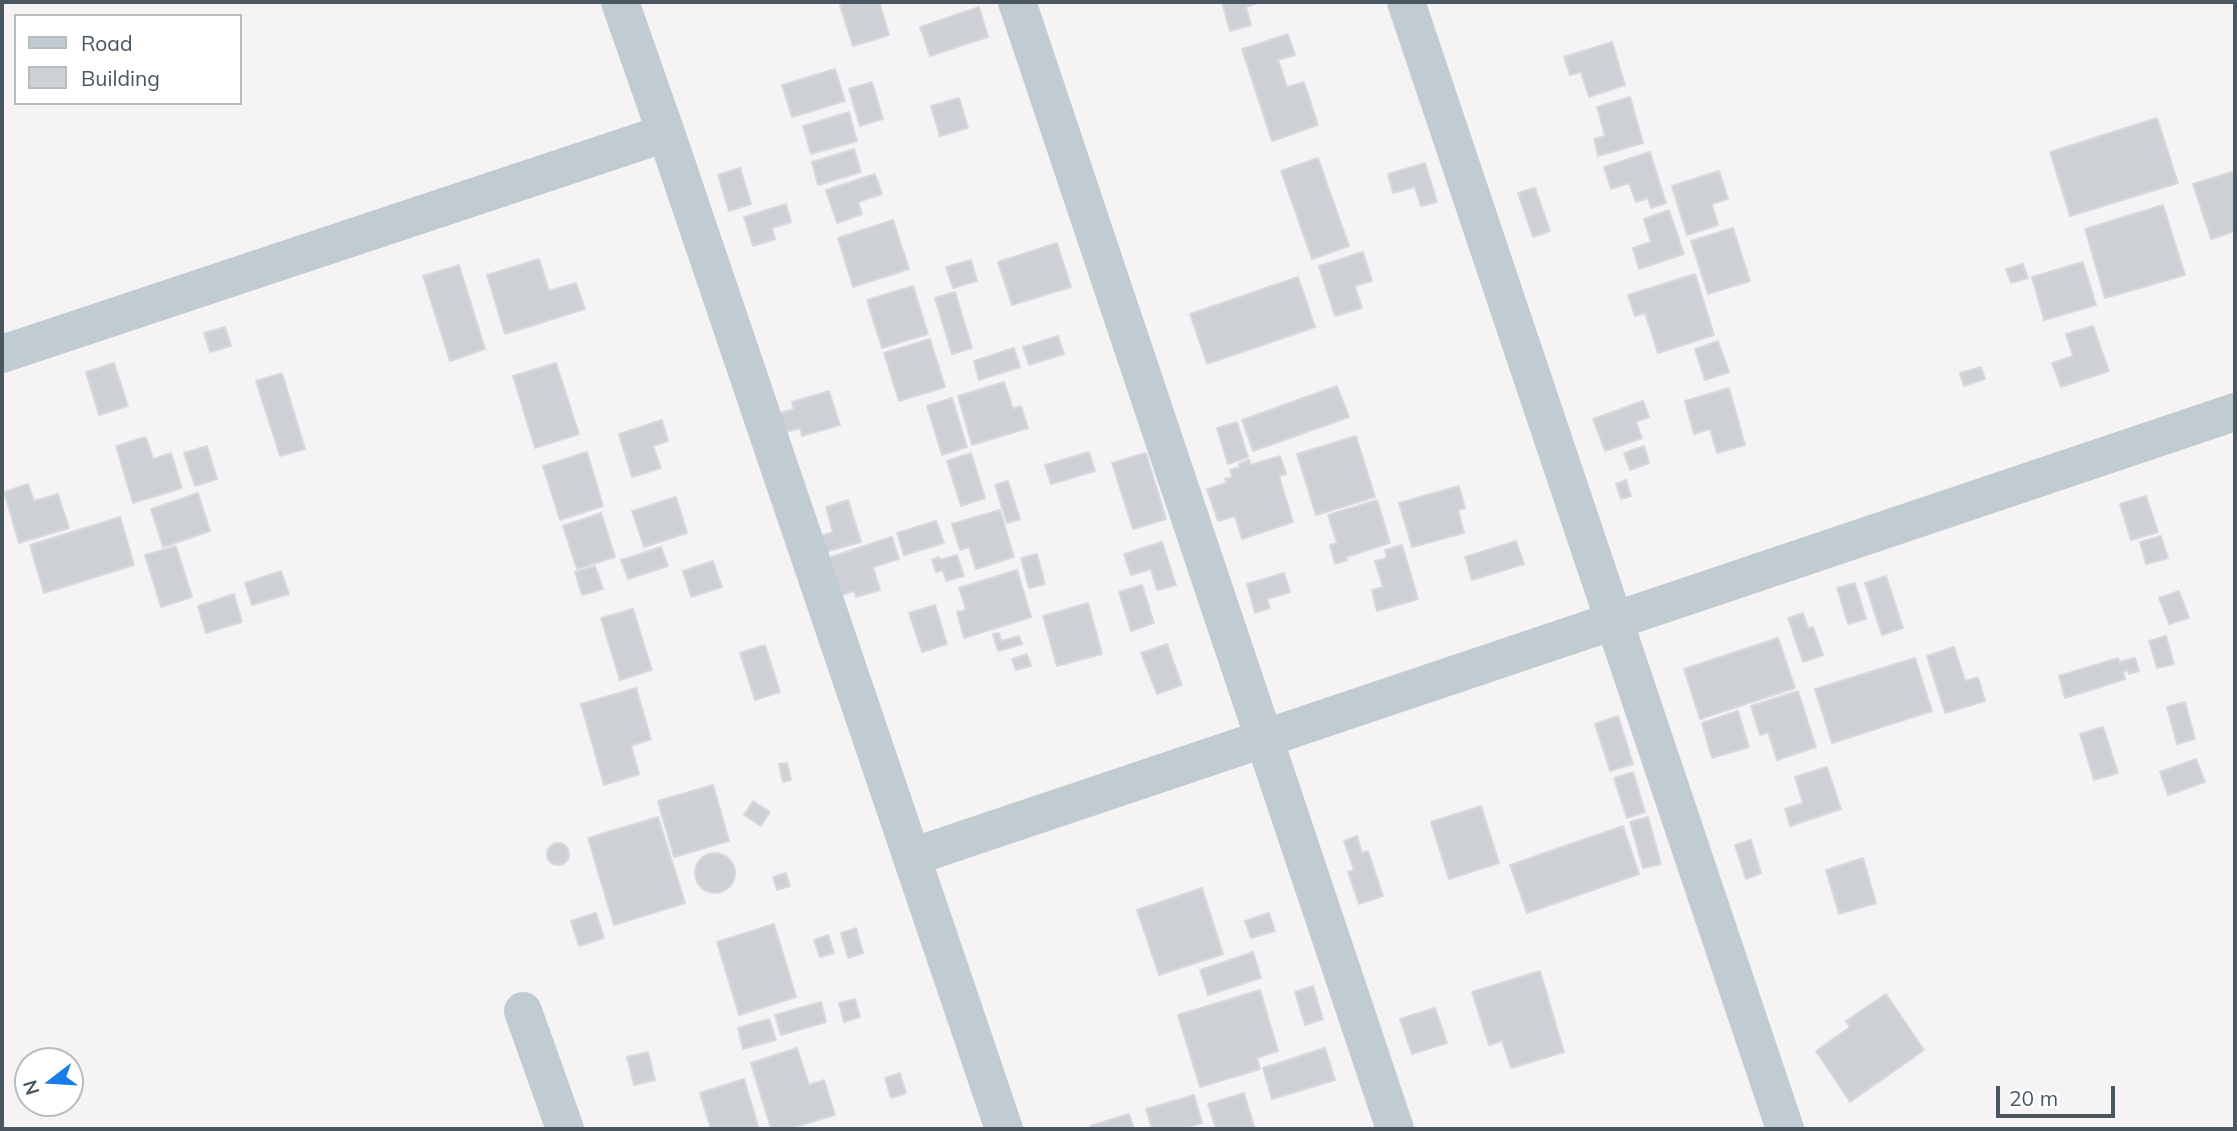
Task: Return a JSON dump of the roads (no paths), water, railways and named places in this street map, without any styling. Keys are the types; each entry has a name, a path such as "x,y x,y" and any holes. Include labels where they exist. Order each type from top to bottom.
{"street":[{"path":"620,2 1004,1129"},
{"path":"1017,2 1395,1129"},
{"path":"1406,2 1785,1129"},
{"path":"2,354 666,132"},
{"path":"912,857 2235,412"},
{"path":"523,1011 565,1129"}]}
